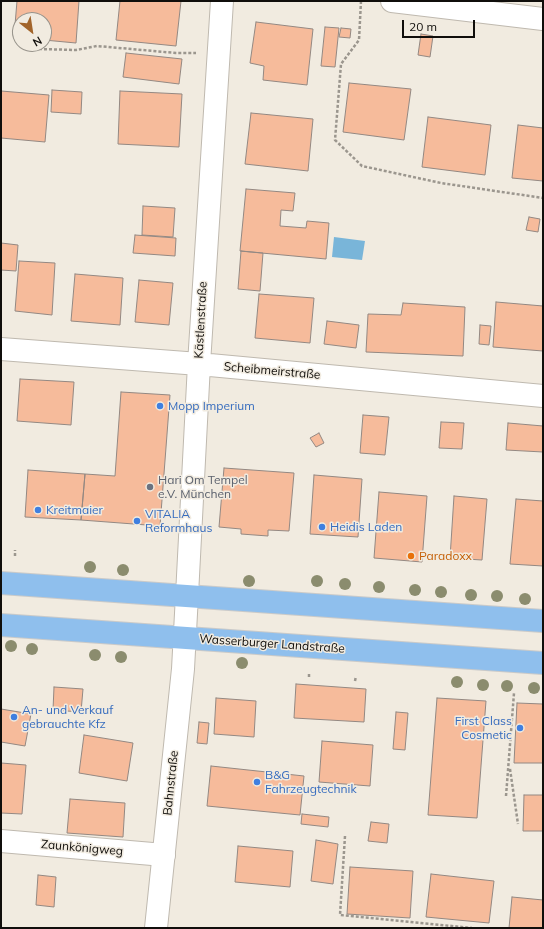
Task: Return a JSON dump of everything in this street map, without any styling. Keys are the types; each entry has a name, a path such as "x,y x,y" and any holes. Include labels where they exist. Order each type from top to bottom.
{"main road":[{"path":"1,583 543,620"},
{"name":"Wasserburger Landstraße","path":"1,625 543,663"}],"street":[{"name":"Kästlenstraße","path":"184,638 199,364 222,1"},
{"path":"392,1 543,18"},
{"name":"Scheibmeirstraße","path":"1,349 199,364 543,396"},
{"name":"Bahnstraße","path":"156,928 183,669 184,638"},
{"name":"Zaunkönigweg","path":"1,841 164,855"}],"path":[{"path":"361,1 358,40 341,64 335,140 362,166 441,183 543,198"},
{"path":"52,49 76,50 97,46 176,53 218,52"},
{"path":"15,550 15,556"},
{"path":"309,672 309,677"},
{"path":"355,680 356,676"},
{"path":"506,796 514,693"},
{"path":"509,764 518,824"},
{"path":"345,836 340,915 472,928"}],"water":[{"path":"334,237 365,241 362,260 332,257"}],"building":[{"path":"17,1 79,1 76,43 52,41 52,12 16,12"},
{"path":"120,1 181,1 176,46 116,40"},
{"path":"256,22 313,29 307,85 263,80 264,66 250,63"},
{"path":"325,27 339,28 335,67 321,66"},
{"path":"341,28 351,29 350,38 339,37"},
{"path":"421,34 433,36 430,57 418,55"},
{"path":"126,53 182,59 179,84 123,77"},
{"path":"349,83 411,89 404,140 343,132"},
{"path":"52,90 82,92 81,114 51,112"},
{"path":"1,91 49,95 45,142 1,138"},
{"path":"120,91 182,94 179,147 118,144"},
{"path":"251,113 313,119 308,171 245,164"},
{"path":"428,117 491,125 485,175 422,167"},
{"path":"518,125 543,128 543,181 512,178"},
{"path":"246,189 295,193 293,211 281,210 280,226 306,228 307,221 329,223 326,259 240,251"},
{"path":"143,206 175,208 173,237 142,235"},
{"path":"529,217 540,219 538,232 526,230"},
{"path":"135,235 176,238 175,256 133,253"},
{"path":"1,243 18,245 16,271 1,270"},
{"path":"241,251 263,253 260,291 238,289"},
{"path":"19,261 55,263 52,315 15,311"},
{"path":"75,274 123,278 120,325 71,321"},
{"path":"139,280 173,283 169,325 135,322"},
{"path":"259,294 314,298 310,343 255,338"},
{"path":"496,302 543,306 543,351 493,347"},
{"path":"403,303 465,307 463,356 366,352 368,314 401,315"},
{"path":"327,321 359,325 356,348 324,344"},
{"path":"480,325 491,326 489,345 479,344"},
{"path":"20,379 74,382 71,425 17,421"},
{"path":"121,392 170,395 160,526 81,520 85,474 115,476"},
{"path":"363,415 389,417 385,455 360,453"},
{"path":"441,422 464,423 462,449 439,448"},
{"path":"508,423 543,426 543,452 506,450"},
{"path":"319,433 324,443 316,447 310,438"},
{"path":"224,468 294,473 289,531 268,530 268,536 241,534 241,529 219,527"},
{"path":"28,470 85,474 81,520 25,517"},
{"path":"314,475 362,479 358,537 310,534"},
{"path":"379,492 427,496 422,562 374,558"},
{"path":"454,496 487,499 482,560 450,558"},
{"path":"516,499 543,501 543,566 510,564"},
{"path":"296,684 366,689 364,722 294,718"},
{"path":"54,687 83,689 81,712 53,710"},
{"path":"216,698 256,701 254,737 214,734"},
{"path":"437,698 486,701 477,818 428,815"},
{"path":"517,703 543,704 543,763 514,763"},
{"path":"1,709 31,714 25,746 1,742"},
{"path":"396,712 408,713 405,750 393,749"},
{"path":"199,722 209,723 207,744 197,743"},
{"path":"84,735 133,743 127,781 79,773"},
{"path":"322,741 373,745 370,786 319,782"},
{"path":"1,763 26,765 22,814 1,813"},
{"path":"211,766 304,776 300,815 207,806"},
{"path":"524,795 543,795 543,831 523,831"},
{"path":"70,799 125,803 123,837 67,833"},
{"path":"302,814 329,817 328,827 301,824"},
{"path":"371,822 389,824 387,843 368,841"},
{"path":"316,840 338,844 333,884 311,881"},
{"path":"238,846 293,851 290,887 235,882"},
{"path":"350,867 413,871 410,918 347,914"},
{"path":"431,874 494,881 489,923 426,917"},
{"path":"38,875 56,877 54,907 36,905"},
{"path":"512,897 543,900 543,928 509,928"}],"place":[{"name":"Mopp Imperium","path":"160,406"},
{"name":"Hari Om Tempel e.V. München","path":"150,487"},
{"name":"Kreitmaier","path":"38,510"},
{"name":"VITALIA Reformhaus","path":"137,521"},
{"name":"Heidis Laden","path":"322,527"},
{"name":"Paradoxx","path":"411,556"},
{"name":"An- und Verkauf gebrauchte Kfz","path":"14,717"},
{"name":"First Class Cosmetic","path":"520,728"},
{"name":"B&G Fahrzeugtechnik","path":"257,782"}]}
